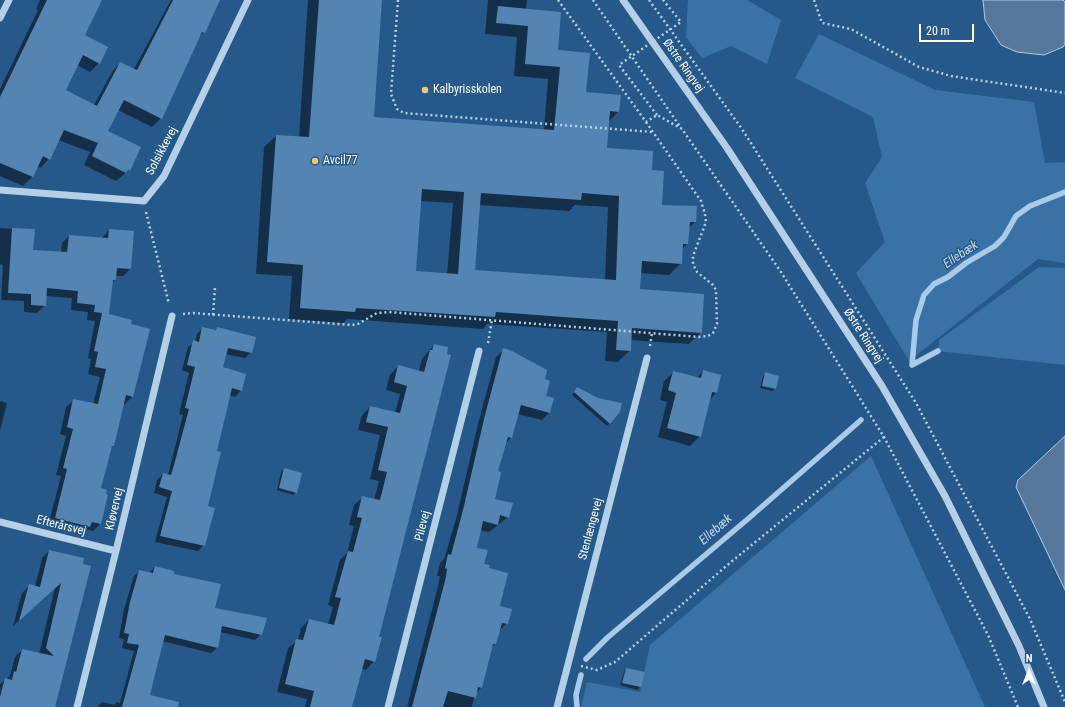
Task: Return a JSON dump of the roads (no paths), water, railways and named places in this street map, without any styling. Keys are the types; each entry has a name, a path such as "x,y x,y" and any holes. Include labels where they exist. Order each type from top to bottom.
{"street":[{"path":"0,18 9,0"},
{"name":"Solsikkevej","path":"0,190 144,202 164,176 248,0"},
{"name":"Østre Ringvej","path":"623,0 727,148 882,386 945,496 1018,646 1044,707"},
{"name":"Kløvervej","path":"77,707 172,316"},
{"name":"Pilevej","path":"388,707 479,351"},
{"name":"Stenlængevej","path":"557,707 647,358"},
{"name":"Efterårsvej","path":"0,522 116,551"}],"waterway":[{"name":"Ellebæk","path":"912,365 916,320 924,295 934,284 948,277 966,263 995,246 1004,237 1016,216 1030,206 1065,192"},
{"path":"912,365 938,351"},
{"name":"Ellebæk","path":"586,659 607,638 749,518 861,420"},
{"name":"Ellebæk","path":"577,707 576,695 581,675"}],"place":[{"name":"Kalbyrisskolen","path":"425,90"},
{"name":"Avcil77","path":"315,161"}]}
